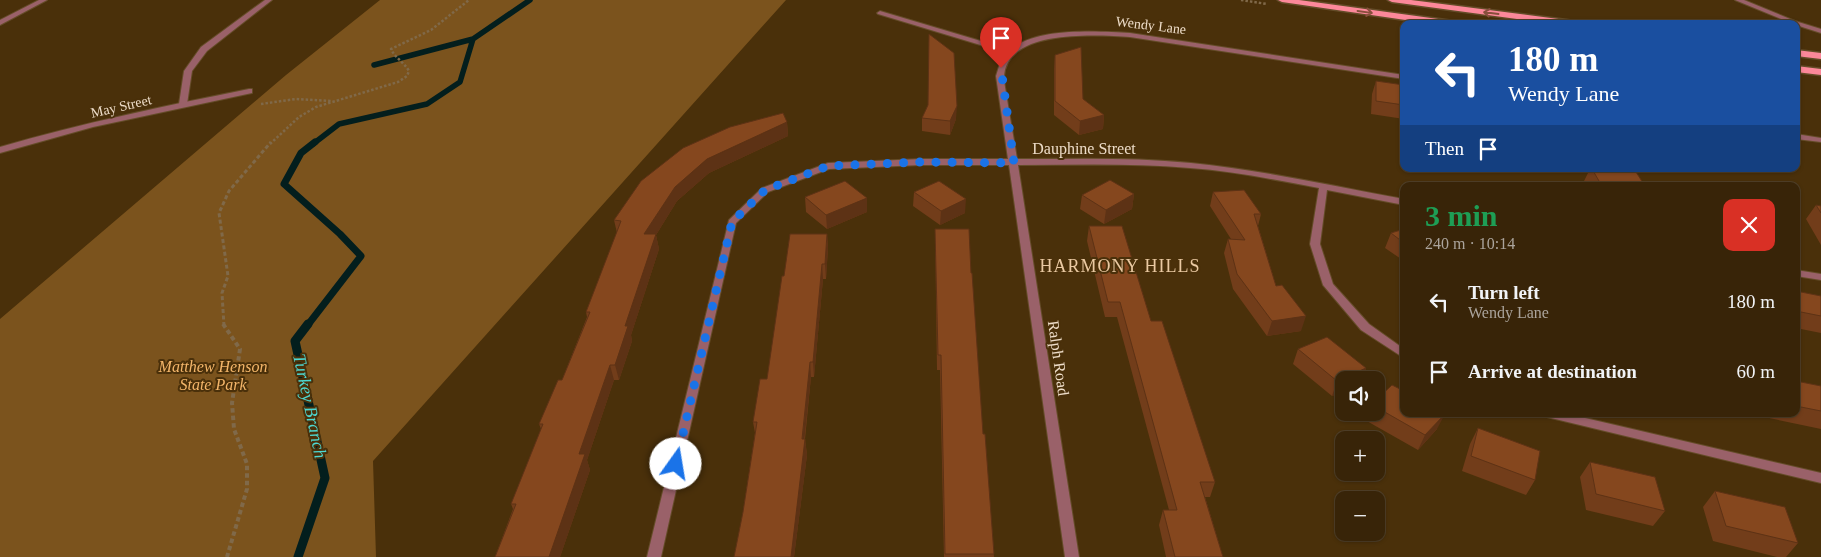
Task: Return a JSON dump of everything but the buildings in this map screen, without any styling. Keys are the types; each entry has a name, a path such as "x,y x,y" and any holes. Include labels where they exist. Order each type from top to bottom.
{"main road":[{"path":"1282,0 1424,20"},
{"path":"1392,0 1544,20"},
{"path":"1800,53 1821,56"},
{"path":"1800,69 1821,72"}],"street":[{"path":"0,23 44,0"},
{"path":"183,104 188,71 204,49 269,0"},
{"path":"1738,0 1789,20"},
{"path":"880,13 1010,52 1001,68 1000,76 1014,163"},
{"path":"1800,24 1821,31"},
{"name":"Wendy Lane","path":"1010,52 1031,42 1058,35 1086,32 1130,35 1400,76"},
{"name":"May Street","path":"0,150 47,136 183,104 249,91"},
{"path":"1800,137 1821,140"},
{"name":"Dauphine Street","path":"654,557 732,222 765,190 828,166 922,162 1111,162 1190,165 1400,201"},
{"name":"Ralph Road","path":"1014,163 1072,557"},
{"path":"1324,188 1315,244 1328,285 1365,328 1400,351"},
{"path":"1800,274 1821,277"},
{"path":"1564,417 1821,478"}],"path":[{"path":"227,557 247,489 247,464 234,429 232,403 240,350 223,324 222,293 228,276 219,213 229,191 284,128 316,107 398,82 407,76 408,68 394,55 391,49 431,30 469,0"},
{"path":"256,104 296,99 332,101"}],"green space":[{"name":"Matthew Henson State Park","path":"380,0 786,0 373,461 376,557 0,557 0,319 286,75"}],"waterway":[{"name":"Turkey Branch","path":"473,39 530,0"},
{"name":"Turkey Branch","path":"313,144 339,124 427,104 460,82 473,39"},
{"path":"374,65 473,39"},
{"name":"Turkey Branch","path":"307,326 361,256 340,234 284,184 301,153 315,142"},
{"name":"Turkey Branch","path":"298,557 325,478 295,341 308,324"}],"district":[{"name":"HARMONY HILLS","path":"1120,266"}],"route":[{"path":"676,464 732,222 765,190 828,166 922,162 1014,163 1000,76 1001,68"}]}
